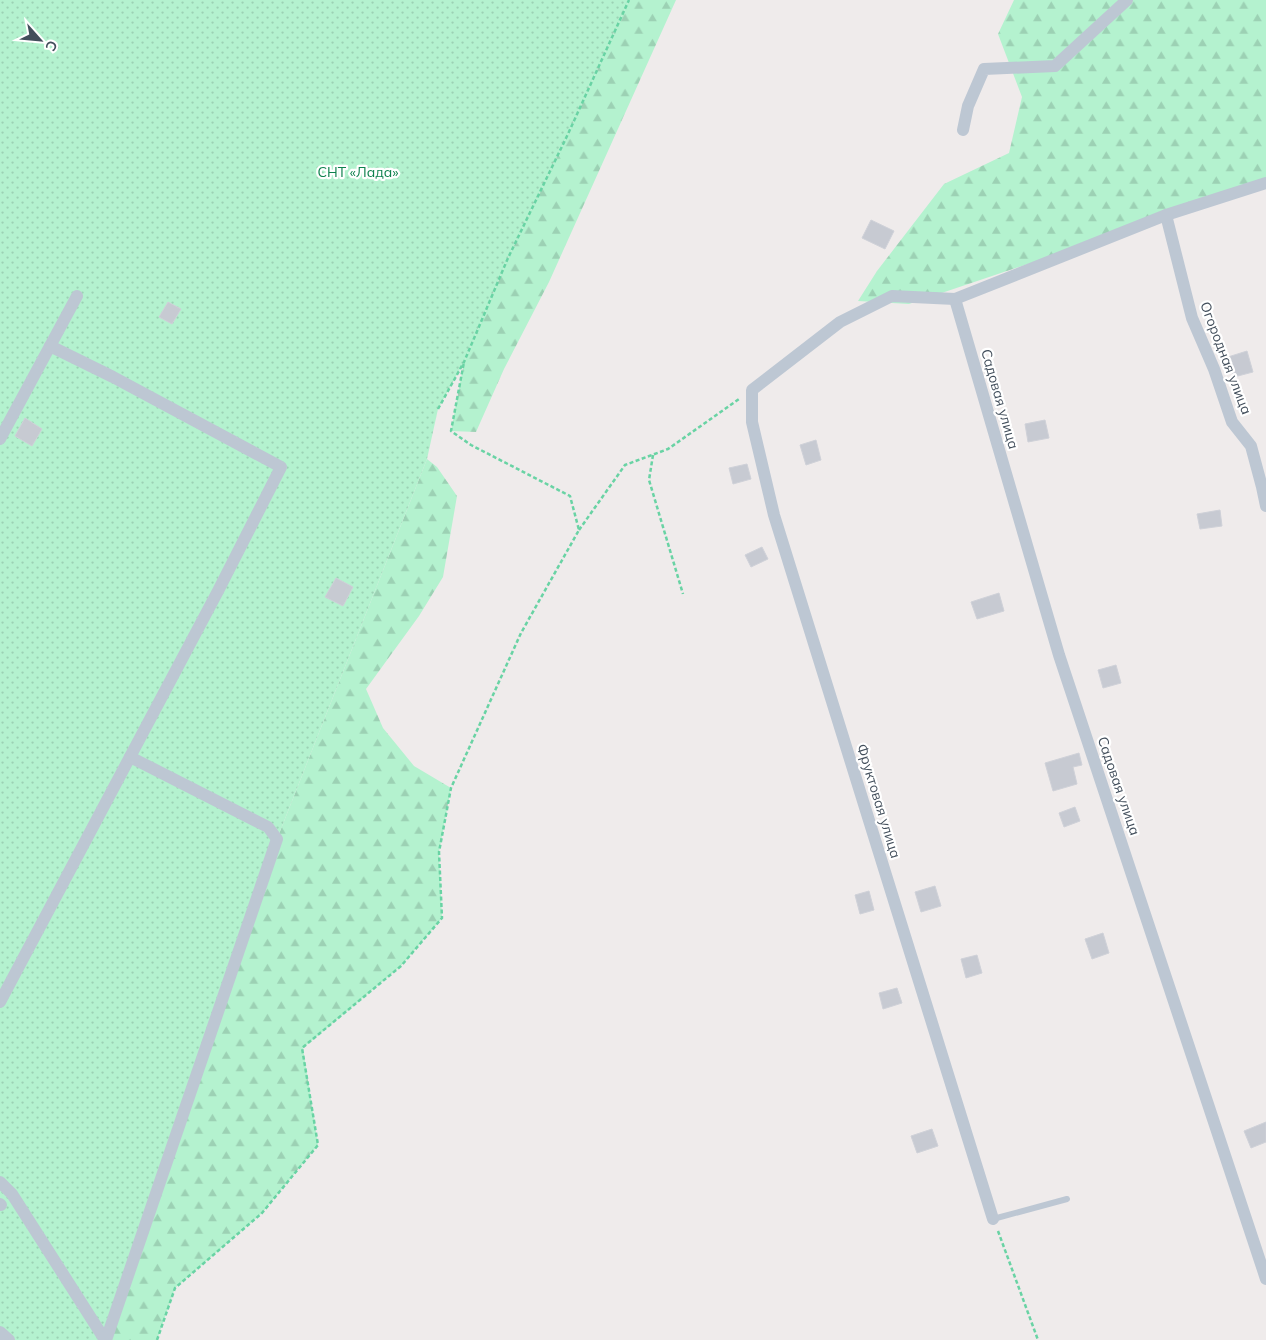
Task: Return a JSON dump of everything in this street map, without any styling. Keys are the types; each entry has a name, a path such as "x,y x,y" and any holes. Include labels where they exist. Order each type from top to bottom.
{"street":[{"path":"963,130 968,106 984,69 1055,66 1127,0"},
{"path":"752,390 840,322 892,296 955,299 1166,215 1266,183"},
{"name":"Огородная улица","path":"1166,215 1192,318 1214,369 1232,422 1251,446 1266,506"},
{"path":"0,439 77,296"},
{"name":"Садовая улица","path":"955,299 1059,655 1266,1279"},
{"path":"0,1002 281,467 121,381 50,346"},
{"name":"Фруктовая улица","path":"752,390 752,422 774,515 994,1219"},
{"path":"0,1182 12,1194 106,1340 276,839 268,827 130,757"},
{"path":"0,1332 9,1340"}],"lane":[{"path":"994,1219 1067,1199"}],"path":[{"path":"438,409 464,362 508,258 568,134 629,0"},
{"path":"464,362 451,431 471,445 570,496 579,530"},
{"path":"157,1340 174,1288 262,1213 318,1145 302,1048 401,966 442,918 439,852 451,788 521,633 579,530 625,465 668,449 752,390"},
{"path":"653,455 649,480 683,594"},
{"path":"994,1219 1038,1340"}],"green space":[{"name":"СНТ «Лада»","path":"0,0 629,0 568,134 508,258 464,362 438,409 427,459 277,839 106,1340 0,1340"},
{"path":"629,0 676,0 549,282 504,369 476,432 451,431 464,362 508,258 568,134"},
{"path":"1014,0 1266,0 1266,184 909,304 858,301 877,271 944,184 1009,153 1022,97 998,34"},
{"path":"427,459 437,467 457,496 443,577 419,616 366,689 383,728 414,766 451,788 439,852 442,918 401,966 303,1048 318,1145 262,1213 175,1288 157,1340 106,1340 277,839"}],"building":[{"path":"871,220 894,231 885,249 862,238"},
{"path":"168,302 181,309 172,324 159,317"},
{"path":"1247,351 1253,372 1234,377 1228,357"},
{"path":"25,418 42,429 32,446 15,436"},
{"path":"1045,420 1049,438 1028,442 1025,424"},
{"path":"816,440 821,460 806,465 800,445"},
{"path":"747,464 751,479 733,484 729,468"},
{"path":"1220,510 1222,526 1200,529 1197,514"},
{"path":"762,547 768,559 751,567 745,555"},
{"path":"336,578 353,587 343,606 325,597"},
{"path":"999,593 1004,611 977,619 971,602"},
{"path":"1116,665 1121,683 1103,688 1098,670"},
{"path":"1079,753 1082,765 1073,767 1077,784 1053,791 1045,763"},
{"path":"1075,807 1080,821 1064,827 1059,813"},
{"path":"935,886 941,906 921,912 915,892"},
{"path":"869,891 874,910 860,914 855,895"},
{"path":"1103,933 1109,953 1092,959 1085,939"},
{"path":"977,955 982,973 966,978 961,959"},
{"path":"897,988 902,1003 883,1009 879,993"},
{"path":"1266,1122 1266,1142 1251,1148 1244,1131"},
{"path":"932,1129 938,1146 917,1153 911,1136"}]}
